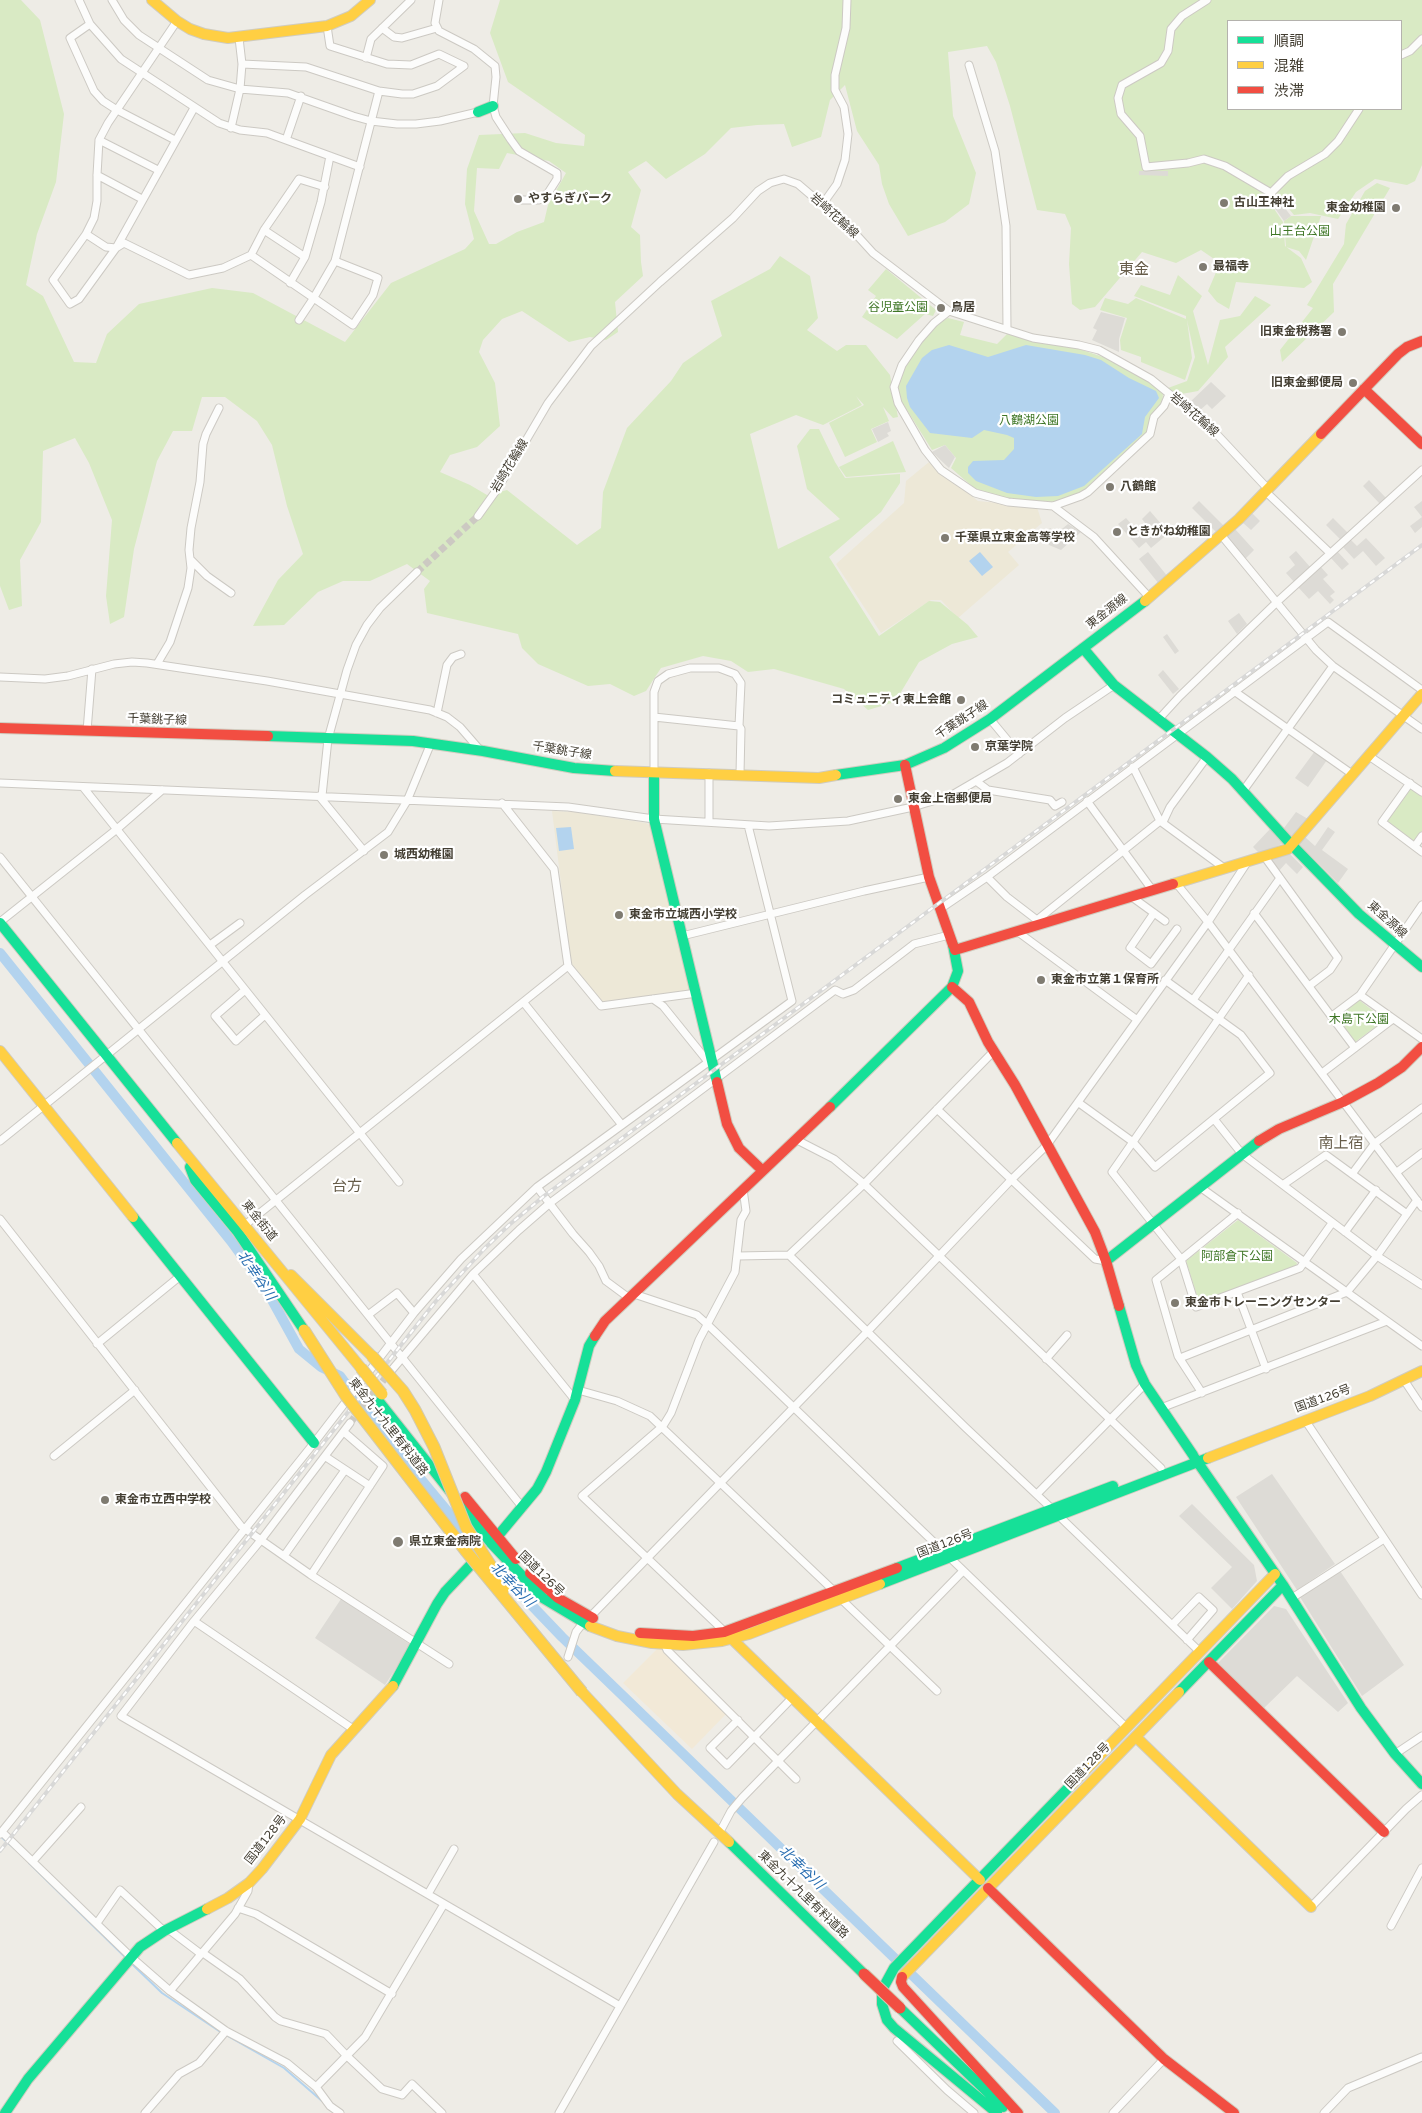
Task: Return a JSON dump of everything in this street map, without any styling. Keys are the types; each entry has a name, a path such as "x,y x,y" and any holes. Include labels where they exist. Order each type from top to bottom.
{"main road":[{"path":"152,0 177,21 204,34 218,38 239,38 327,26 351,16 370,0"},
{"path":"478,112 493,106"},
{"name":"東金源線","path":"1422,341 1402,350 1222,536 1084,648 1114,685 1207,757 1243,791 1292,846 1359,914 1422,968"},
{"path":"1364,389 1422,444"},
{"name":"千葉銚子線","path":"0,728 431,743 583,769 819,778 905,765 924,758 944,748 990,719 1084,648"},
{"path":"955,950 1018,932 1038,923 1153,891 1292,846 1422,692"},
{"path":"905,765 929,877 955,950 958,971 952,987 969,1002 993,1052 1015,1085 1095,1232 1106,1261 1136,1365 1144,1384 1292,1598 1361,1708 1422,1784"},
{"path":"654,773 654,819 697,993 710,1062 717,1079 732,1136 739,1148 762,1170"},
{"name":"東金街道","path":"0,922 102,1058 359,1371"},
{"name":"東金街道","path":"0,936 277,1265 494,1540"},
{"name":"国道128号","path":"5,2113 28,2079 140,1947 166,1930 228,1898 249,1883 300,1819 331,1755 397,1682 437,1604 523,1508 537,1489 546,1472 576,1395 589,1346 605,1322 762,1170 866,1073 952,987"},
{"path":"1106,1261 1242,1154 1279,1129 1343,1102 1390,1076 1422,1047"},
{"path":"0,1051 179,1277 314,1443"},
{"name":"東金九十九里有料道路","path":"190,1167 195,1180 237,1231 346,1396 558,1666 677,1794 736,1848 864,1974 1010,2113"},
{"name":"東金九十九里有料道路","path":"277,1265 290,1274 372,1356 403,1391 420,1418 434,1447 459,1513 474,1542 528,1621 582,1692"},
{"name":"国道126号","path":"1055,1512 1161,1468 1196,1459 1366,1389 1422,1362"},
{"name":"国道126号","path":"494,1540 538,1582 586,1620 617,1636 665,1645 701,1644 1370,1396 1422,1371"},
{"name":"国道128号","path":"1058,1808 1127,1728 1275,1574"},
{"name":"国道128号","path":"1018,2113 903,1987 902,1977 911,1959 1058,1808 1136,1737 1283,1585"},
{"name":"国道126号","path":"586,1620 645,1634 676,1636 728,1635"},
{"path":"728,1635 1164,2059 1234,2113"},
{"path":"1200,1652 1384,1832"},
{"path":"1127,1728 1311,1907"},
{"name":"国道128号","path":"911,1959 894,1968 882,1990 882,2004 887,2020 894,2028 997,2113"}],"street":[{"path":"79,0 90,24 121,59 219,123 230,128 267,133 360,167"},
{"path":"112,0 124,20 139,35 208,80 240,90 288,93 301,96 371,121 416,124 440,121 478,112"},
{"path":"366,58 371,39 410,0"},
{"path":"439,0 435,23 437,28 493,62 496,69 493,106 496,117 519,151 557,172 558,179 544,196 539,200 522,200"},
{"path":"822,204 837,184 845,160 848,134 844,108 836,90 835,75 846,28 847,0"},
{"path":"1207,0 1182,16 1171,29 1168,51 1161,63 1122,85 1118,98 1121,114 1140,136 1146,166 1188,163 1204,159 1225,166 1271,193 1288,176 1325,154 1338,141 1358,110"},
{"path":"177,21 99,140 96,175 97,202 94,218 86,234 53,280 70,304 79,299 116,248 194,108"},
{"path":"90,24 70,38 94,91 103,101 117,110 176,140"},
{"path":"242,64 306,67 379,91 402,94 424,91 447,80 464,66 439,54 421,62 402,66 366,58 330,46 327,26"},
{"path":"382,28 394,37 402,38 437,28"},
{"path":"230,128 240,90 242,64 239,38"},
{"path":"1402,55 1410,51 1422,39"},
{"path":"970,65 995,150 1006,226 1007,329"},
{"path":"299,320 314,299 335,261 379,91"},
{"path":"286,140 301,96"},
{"path":"99,140 158,170"},
{"path":"290,283 305,257 325,187 330,156"},
{"path":"96,175 142,199"},
{"path":"86,234 106,246 116,248 124,243 189,275 223,268 251,255 264,230 299,179 325,187"},
{"name":"岩崎花輪線","path":"478,516 498,488 548,403 591,346 733,218 758,191 778,180 792,181 853,231 873,253 949,311 1033,338 1099,350 1151,379 1210,427 1266,490 1330,553"},
{"path":"264,230 305,257"},
{"path":"251,255 353,325 373,295 378,278 335,261"},
{"path":"949,311 929,328 902,365 894,387 898,403 925,450 941,470 975,493 993,498 1053,506 1088,492 1150,434 1154,417 1164,406 1169,394"},
{"path":"157,664 178,624 188,588 192,568 189,550 191,528 200,482 203,444 219,408"},
{"path":"1158,720 1187,689 1278,601 1422,470"},
{"path":"1053,506 1094,537 1148,597"},
{"path":"1222,536 1278,601 1316,650 1333,666 1422,729"},
{"path":"191,560 207,576 231,593"},
{"path":"364,851 321,796 328,739 352,657 367,625 380,608 417,572"},
{"path":"940,909 987,877 1328,622 1422,692"},
{"path":"437,713 447,665 453,657 461,654"},
{"path":"0,677 45,679 132,662 157,664 267,681 437,713 447,717 460,728 480,750"},
{"path":"1243,791 1333,666"},
{"path":"654,773 654,692 658,681 668,674 690,668 719,668 735,674 741,683 739,726 741,729 740,774"},
{"path":"87,731 92,669"},
{"path":"0,783 407,801 502,803 568,807 654,819 748,825 785,826 848,821 913,807 952,795 1019,754 1065,718 1114,685"},
{"path":"1234,691 1352,774"},
{"path":"654,717 739,726"},
{"path":"990,719 1019,754"},
{"path":"0,1141 305,895 388,832 407,801 431,743"},
{"path":"1368,756 1422,792"},
{"path":"987,877 1038,923 1122,850 1161,821 1207,757"},
{"path":"1133,767 1161,821 1224,868"},
{"path":"709,773 709,822"},
{"path":"976,781 988,790 1050,800 1055,806 1062,802"},
{"path":"1410,783 1382,822 1422,852"},
{"path":"83,787 399,1182"},
{"path":"0,922 117,829 162,790"},
{"path":"1087,801 1153,891"},
{"path":"502,803 554,869 568,966 601,1006 697,993"},
{"path":"340,2113 330,2106 316,2087 287,2063 226,2031 170,1991 131,1957 33,1861 1,1833 314,1443 414,1313 461,1260 537,1187 792,1001 748,825"},
{"path":"1414,846 1422,836"},
{"path":"1264,856 1338,958 1330,970 1309,986"},
{"path":"0,857 523,1508"},
{"path":"568,1657 576,1632 586,1620 1047,1145 1136,1019 1208,922 1248,861"},
{"path":"682,936 929,877"},
{"path":"1193,1000 1228,948 1280,878"},
{"path":"1176,883 1249,975 1422,1207"},
{"path":"1132,897 1165,921"},
{"path":"1332,1016 1360,995 1394,945 1421,910"},
{"path":"1154,913 1130,948 1151,964 1177,929"},
{"path":"1254,913 1355,1048"},
{"path":"210,946 240,923"},
{"path":"1018,932 1136,1019"},
{"path":"391,1371 473,1274 518,1230 550,1203 835,990 843,994 854,990 914,944 949,935"},
{"path":"245,1226 568,966"},
{"path":"1249,975 1112,1172 1181,1259 1196,1307 1300,1268 1332,1224"},
{"path":"1079,1102 1133,1142 1155,1167 1270,1073 1241,1035 1165,980"},
{"path":"245,990 215,1016 236,1041 265,1015"},
{"path":"1360,995 1422,1039"},
{"path":"653,999 663,1006 710,1062"},
{"path":"524,1003 622,1125"},
{"path":"1322,1073 1393,1019"},
{"path":"738,1256 789,1255 864,1184 993,1052"},
{"path":"1352,1174 1375,1143 1422,1108"},
{"path":"937,1109 1012,1179 1048,1216 1096,1259 1106,1261"},
{"path":"1214,1119 1242,1154 1284,1184 1332,1224 1422,1285"},
{"path":"795,1139 834,1159 864,1184 1161,1468"},
{"path":"1397,1172 1422,1153"},
{"path":"1284,1184 1326,1155 1407,1214"},
{"path":"537,1187 573,1234 590,1252 606,1281 631,1296 697,1316 707,1324 1127,1728"},
{"path":"1200,1187 1422,1346"},
{"path":"728,1635 582,1496 663,1426 671,1413 699,1340 735,1272 740,1226 746,1211 743,1189"},
{"path":"1345,1232 1376,1190"},
{"path":"1180,1358 1347,1292 1377,1256 1417,1200"},
{"path":"1202,1393 1180,1358 1156,1280 1238,1213"},
{"path":"0,1218 97,1344 245,1528 311,1575 449,1664"},
{"path":"789,1255 1200,1652"},
{"path":"473,1274 576,1395 631,1406 650,1416 663,1426 937,1691"},
{"path":"97,1344 179,1277"},
{"path":"1237,1292 1266,1368"},
{"path":"368,1315 397,1293 414,1313"},
{"path":"1161,1408 1387,1321"},
{"path":"1046,1359 1068,1335"},
{"path":"1404,1380 1422,1407"},
{"path":"1037,1494 1144,1384"},
{"path":"54,1456 134,1390"},
{"path":"1305,1420 1422,1595"},
{"path":"350,1423 326,1457 194,1621 121,1716 620,2006"},
{"path":"311,1575 383,1466 344,1432"},
{"path":"326,1457 370,1486"},
{"path":"284,1556 345,1470"},
{"path":"1292,1598 1384,1539"},
{"path":"722,1828 742,1798 963,1571"},
{"path":"1172,1625 1199,1597 1213,1610 1187,1640"},
{"path":"194,1621 353,1729"},
{"path":"665,1645 667,1650 796,1779"},
{"path":"738,1720 710,1748 727,1765 792,1698"},
{"path":"1396,1754 1422,1736"},
{"path":"1311,1907 1422,1795"},
{"path":"33,1861 81,1807"},
{"path":"559,2113 714,1842"},
{"path":"428,1894 454,1849"},
{"path":"1391,1926 1422,1868"},
{"path":"170,1991 235,1914 248,1891 249,1883"},
{"path":"97,1923 120,1890 166,1930 240,1979 275,2017 281,2021 326,2034 382,2089 402,2095 412,2084 442,2113"},
{"path":"316,2087 366,2038 444,1904"},
{"path":"238,1908 256,1914 392,1994"},
{"path":"145,2113 179,2074 199,2063 226,2031"},
{"path":"897,2041 947,2090 974,2113"},
{"path":"1324,2113 1348,2088 1422,2057"},
{"path":"1113,2113 1164,2059"}],"shaded area":[{"path":"1139,171 1168,171 1168,176 1139,175"},
{"path":"1274,194 1291,216 1284,221 1267,197"},
{"path":"1101,312 1125,318 1119,339 1119,352 1092,340 1097,330 1093,328"},
{"path":"1211,382 1226,396 1212,409 1207,404 1199,411 1189,403"},
{"path":"888,422 891,431 887,433 889,436 878,442 872,429"},
{"path":"945,445 955,457 949,468 932,452"},
{"name":"千葉県立東金高等学校","path":"929,462 978,501 1037,507 1042,523 1008,552 1019,565 958,618 941,600 931,600 881,633 836,564 904,503 906,481"},
{"path":"1369,480 1386,498 1380,504 1363,486"},
{"path":"1199,501 1225,527 1218,534 1192,508"},
{"path":"1422,501 1422,517 1414,507"},
{"path":"1150,511 1169,533 1151,548 1146,542 1139,548 1118,524 1126,518 1142,536 1150,529 1142,519"},
{"path":"1251,512 1260,521 1251,530 1242,522"},
{"path":"1422,517 1422,527 1415,533 1410,526"},
{"path":"1333,518 1348,533 1341,540 1326,525"},
{"path":"1068,524 1081,532 1061,550 1049,545 1045,535 1050,528 1057,533"},
{"path":"1235,529 1254,550 1245,559 1226,537"},
{"path":"1366,538 1385,558 1376,566 1363,551 1354,559 1342,546 1350,539 1357,546"},
{"path":"1296,551 1311,568 1295,583 1286,573 1295,565 1289,557"},
{"path":"1337,551 1349,564 1342,570 1330,557"},
{"path":"1148,552 1168,577 1159,584 1139,559"},
{"path":"1320,566 1328,575 1323,579 1335,592 1330,596 1334,600 1330,604 1318,591 1309,599 1298,587"},
{"path":"1239,613 1247,624 1237,634 1228,621"},
{"path":"1167,634 1179,651 1175,654 1163,637"},
{"path":"1163,670 1179,689 1173,694 1158,675"},
{"path":"1315,751 1327,760 1308,787 1295,778"},
{"name":"東金市立城西小学校","path":"552,811 576,812 646,823 653,827 691,991 601,1002 571,963"},
{"path":"1296,812 1308,819 1293,838 1284,828"},
{"path":"1328,827 1335,832 1322,850 1348,869 1338,883 1299,844 1305,837 1315,846"},
{"path":"1270,829 1284,843 1260,854 1253,847"},
{"path":"1290,854 1303,867 1297,874 1286,863 1278,872 1271,860"},
{"path":"1272,1474 1335,1564 1297,1590 1236,1497"},
{"path":"1192,1504 1254,1565 1257,1581 1232,1609 1211,1588 1232,1567 1179,1516"},
{"path":"1340,1571 1404,1665 1362,1696 1300,1597"},
{"path":"341,1599 411,1645 385,1685 315,1638"},
{"path":"1274,1606 1286,1609 1348,1703 1338,1712 1297,1676 1263,1709 1217,1664"},
{"path":"657,1649 662,1649 727,1713 692,1749 623,1683"}],"green space":[{"path":"0,0 21,0 40,20 64,114 56,182 37,234 26,285 43,296 74,362 96,363 107,334 139,304 212,288 253,293 345,342 391,283 465,249 474,239 465,204 467,169 479,135 525,133 556,143 584,146 585,135 508,82 490,33 500,0 1422,0 1422,165 1415,181 1407,185 1375,179 1356,192 1338,219 1310,213 1294,215 1272,188 1264,194 1283,222 1285,246 1301,258 1312,282 1304,288 1236,282 1229,309 1217,302 1208,291 1220,263 1201,250 1176,263 1142,252 1095,307 1080,310 1072,304 1069,264 1071,228 1065,214 1037,210 1010,106 996,62 987,46 948,52 953,116 976,173 969,204 945,222 908,236 889,204 882,184 879,165 857,131 845,85 830,100 821,137 792,147 784,124 731,128 705,154 666,179 646,161 628,172 641,190 631,227 640,235 643,276 615,302 618,332 606,340 590,337 569,342 522,311 502,319 483,340 479,352 495,383 500,426 477,447 450,455 440,472 470,485 487,495 507,490 577,545 601,528 603,492 627,428 671,381 683,363 722,336 711,301 770,269 780,256 810,276 818,318 807,330 837,351 846,345 866,345 890,375 898,417 893,418 883,407 889,421 871,429 877,442 845,457 829,423 864,405 856,396 862,405 823,425 796,415 750,434 778,549 840,519 807,489 797,446 810,429 819,429 845,478 900,474 900,483 881,512 829,557 879,636 929,601 940,602 968,625 978,637 952,644 919,662 895,702 868,710 844,689 774,669 748,672 731,661 703,656 661,668 646,691 634,696 610,684 588,686 538,664 522,648 518,634 427,613 424,589 430,581 407,564 370,581 343,581 318,592 284,625 253,626 278,580 303,554 287,506 272,445 257,421 225,397 202,397 192,431 173,431 157,461 134,549 124,617 110,624 106,596 112,520 89,463 75,438 43,451 41,522 20,560 22,606 9,610 0,586","holes":["507,153 549,161 566,173 548,205 544,222 517,232 496,244 489,244 474,211 477,168 499,169"]},
{"path":"1377,183 1390,188 1333,284 1334,312 1282,362 1280,350 1313,308 1307,305 1344,244 1346,224 1365,191"},
{"name":"山王台公園","path":"1291,216 1321,216 1306,260 1299,251 1286,247 1284,221"},
{"name":"谷児童公園","path":"886,269 936,310 933,316 925,314 897,339 862,317 876,296 868,290"},
{"path":"1178,275 1202,296 1193,311 1208,365 1220,320 1240,316 1255,296 1271,305 1225,347 1228,357 1198,391 1176,395 1168,388 1187,381 1195,357 1187,320 1192,358 1185,380 1141,362 1141,357 1121,350 1120,340 1127,318 1100,310 1105,298 1128,304 1136,298 1186,319 1186,316 1134,296 1141,285 1170,295"},
{"name":"八鶴湖公園","path":"948,318 964,322 960,335 997,344 1007,334 1079,349 1112,360 1155,386 1163,394 1162,404 1148,433 1087,490 1055,502 1006,500 974,488 951,468 956,458 945,445 932,450 900,399 898,387 905,367 934,325"},
{"path":"893,441 906,472 846,477 839,467"},
{"path":"1411,788 1422,796 1422,831 1414,843 1386,822"},
{"name":"木島下公園","path":"1359,1000 1385,1020 1355,1042 1337,1016"},
{"name":"阿部倉下公園","path":"1238,1220 1297,1263 1296,1266 1199,1302 1186,1261"}],"water":[{"name":"八鶴湖公園","path":"949,345 988,357 1026,345 1085,355 1101,360 1129,378 1156,391 1159,398 1145,417 1142,434 1084,486 1058,496 1036,497 1007,493 976,481 968,473 968,467 973,461 1004,460 1014,449 1014,438 984,430 972,438 930,433 910,407 906,386 922,358 932,350"},
{"path":"980,552 993,567 982,576 969,561"},
{"path":"571,827 574,849 559,851 556,828"}],"waterway":[{"name":"北幸谷川","path":"0,953 231,1241 266,1289 299,1349 321,1367 340,1376 379,1429 468,1536"},
{"name":"北幸谷川","path":"495,1567 562,1637 1055,2113"},
{"path":"0,1836 15,1849"},
{"path":"29,1863 126,1958"},
{"path":"133,1965 162,1993 222,2033"},
{"path":"226,2035 284,2068 322,2101"}],"tunnel":[{"path":"417,572 478,516"},
{"path":"350,1423 390,1372"}],"railway":[{"path":"0,1851 436,1301 509,1225 544,1196 1422,545"}],"traffic: fast":[{"path":"478,112 493,106"},
{"path":"836,775 905,765 944,748 990,719 1145,601"},
{"path":"1083,648 1114,685 1207,757 1232,779 1288,841 1359,914 1422,967"},
{"path":"268,736 413,741 483,751 574,768 615,771"},
{"path":"654,773 654,819 717,1082"},
{"path":"0,923 177,1143"},
{"path":"830,1107 952,987 958,971 953,945"},
{"path":"1106,1261 1259,1141"},
{"path":"190,1167 195,1180 237,1231 304,1330"},
{"path":"133,1217 314,1443"},
{"path":"1119,1306 1136,1365 1145,1384 1193,1455"},
{"path":"497,1537 537,1489 546,1472 575,1400 589,1346 595,1336"},
{"path":"377,1399 491,1543 543,1598 590,1626"},
{"path":"1179,1692 1283,1585 1194,1457"},
{"path":"880,1584 1208,1458"},
{"path":"897,1568 1113,1486"},
{"path":"393,1686 437,1604 445,1592 481,1554"},
{"path":"1283,1585 1361,1708 1395,1754 1422,1784"},
{"path":"894,1968 1071,1785"},
{"path":"729,1842 864,1974"},
{"path":"5,2113 28,2079 140,1947 164,1931 207,1909"},
{"path":"894,1968 882,1990 882,2004 887,2020 894,2028 997,2113"},
{"path":"900,2008 1003,2107"}],"traffic: slow":[{"path":"152,0 177,21 190,29 204,34 228,38 327,26 351,16 370,0"},
{"path":"1145,601 1239,519 1321,434"},
{"path":"1173,884 1288,849 1422,694"},
{"path":"615,771 819,778 836,775"},
{"path":"0,1051 133,1217"},
{"path":"177,1143 361,1368"},
{"path":"291,1275 372,1356"},
{"path":"304,1330 346,1396 465,1550 582,1692"},
{"path":"372,1356 403,1391 415,1410 434,1447 466,1527 505,1588"},
{"path":"361,1368 382,1394"},
{"path":"1208,1458 1370,1396 1422,1371"},
{"path":"1071,1785 1275,1574"},
{"path":"590,1626 617,1636 652,1643 683,1645 722,1641 749,1634 880,1584"},
{"path":"732,1639 980,1880"},
{"path":"207,1909 228,1898 249,1883 262,1869 300,1819 331,1755 393,1686"},
{"path":"582,1692 677,1794 729,1842"},
{"path":"902,1977 1179,1692"},
{"path":"1136,1737 1311,1907"}],"traffic: jam":[{"path":"1321,434 1398,354 1407,347 1422,341"},
{"path":"1364,389 1422,444"},
{"path":"0,728 268,736"},
{"path":"905,765 929,877 953,945"},
{"path":"955,950 1173,884"},
{"path":"952,987 969,1002 988,1042 1015,1085 1095,1232 1106,1261 1119,1306"},
{"path":"1259,1141 1279,1129 1343,1102 1378,1083 1402,1067 1422,1047"},
{"path":"717,1082 727,1124 739,1148 762,1170"},
{"path":"595,1336 605,1321 830,1107"},
{"path":"465,1497 516,1559"},
{"path":"640,1633 693,1636 724,1632 897,1568"},
{"path":"530,1573 558,1598 593,1618"},
{"path":"1209,1662 1384,1832"},
{"path":"988,1888 1164,2059 1234,2113"},
{"path":"864,1974 900,2008"},
{"path":"902,1977 903,1987 1018,2113"}],"place":[{"name":"やすらぎパーク","path":"518,199"},
{"name":"古山王神社","path":"1224,203"},
{"name":"東金幼稚園","path":"1396,208"},
{"name":"最福寺","path":"1203,267"},
{"name":"鳥居","path":"941,308"},
{"name":"旧東金税務署","path":"1342,332"},
{"name":"旧東金郵便局","path":"1353,383"},
{"name":"八鶴館","path":"1110,487"},
{"name":"ときがね幼稚園","path":"1117,532"},
{"name":"千葉県立東金高等学校","path":"945,538"},
{"name":"コミュニティ東上会館","path":"961,700"},
{"name":"京葉学院","path":"975,747"},
{"name":"東金上宿郵便局","path":"898,799"},
{"name":"城西幼稚園","path":"384,855"},
{"name":"東金市立城西小学校","path":"619,915"},
{"name":"東金市立第１保育所","path":"1041,980"},
{"name":"東金市トレーニングセンター","path":"1175,1303"},
{"name":"東金市立西中学校","path":"105,1500"},
{"name":"県立東金病院","path":"398,1542"}],"district":[{"name":"東金","path":"1134,270"},
{"name":"南上宿","path":"1341,1144"},
{"name":"台方","path":"347,1187"}]}
